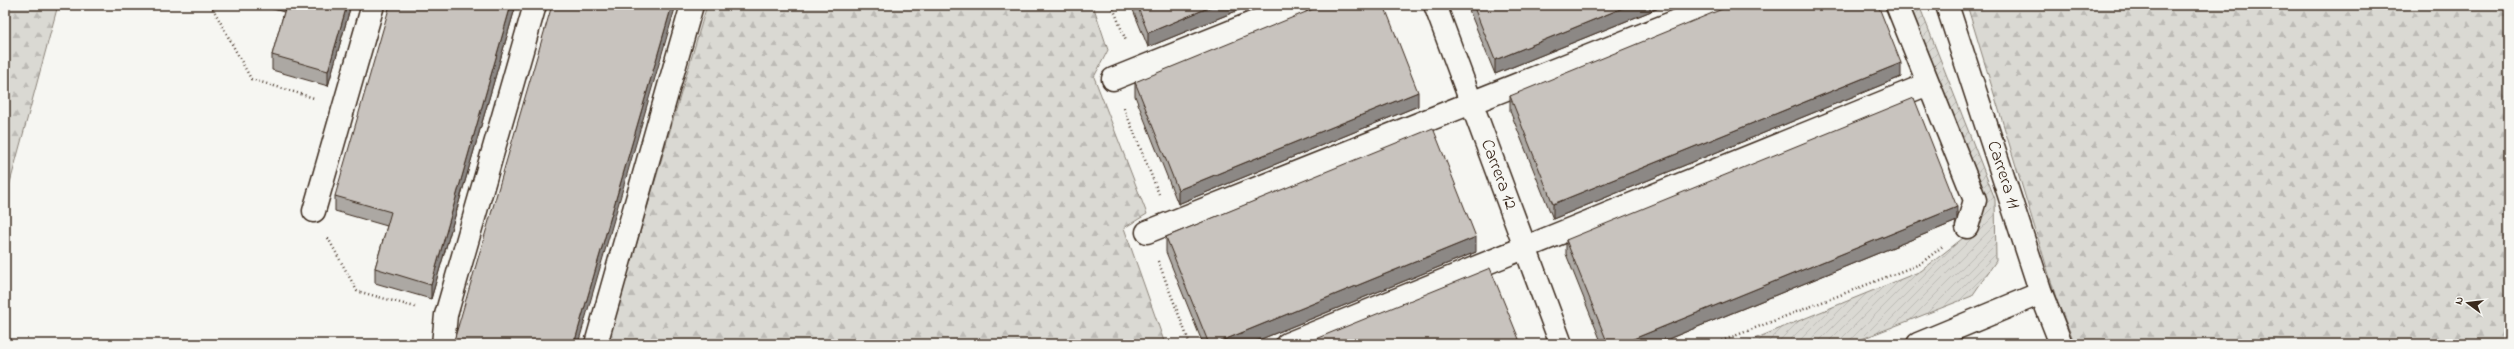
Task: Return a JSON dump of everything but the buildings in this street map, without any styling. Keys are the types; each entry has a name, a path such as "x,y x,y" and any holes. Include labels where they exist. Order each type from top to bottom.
{"street":[{"path":"314,211 373,5"},
{"path":"443,344 446,315 535,5"},
{"path":"596,344 692,5"},
{"path":"1113,79 1297,5"},
{"name":"Carrera 12","path":"1435,5 1561,344"},
{"path":"1147,232 1717,5"},
{"path":"1897,5 1975,200 1967,227"},
{"name":"Carrera 11","path":"1947,5 2041,293 2061,344"},
{"path":"1287,344 1928,84"},
{"path":"1918,344 2041,293"}],"path":[{"path":"211,5 251,79 344,107"},
{"path":"1112,5 1137,69"},
{"path":"1113,79 1171,222"},
{"path":"314,211 357,291 446,315"},
{"path":"1714,344 1920,264 1967,227"},
{"path":"1147,232 1190,344"}],"green space":[{"path":"5,5 58,5 5,201"},
{"path":"707,5 1093,5 1108,50 1094,77 1147,214 1124,228 1165,344 607,344"},
{"path":"1905,5 1919,5 1995,199 1996,261 1972,296 1849,344 1742,344 1921,271 1972,231"},
{"path":"1967,5 2509,5 2509,344 2075,344 2057,301"}]}
